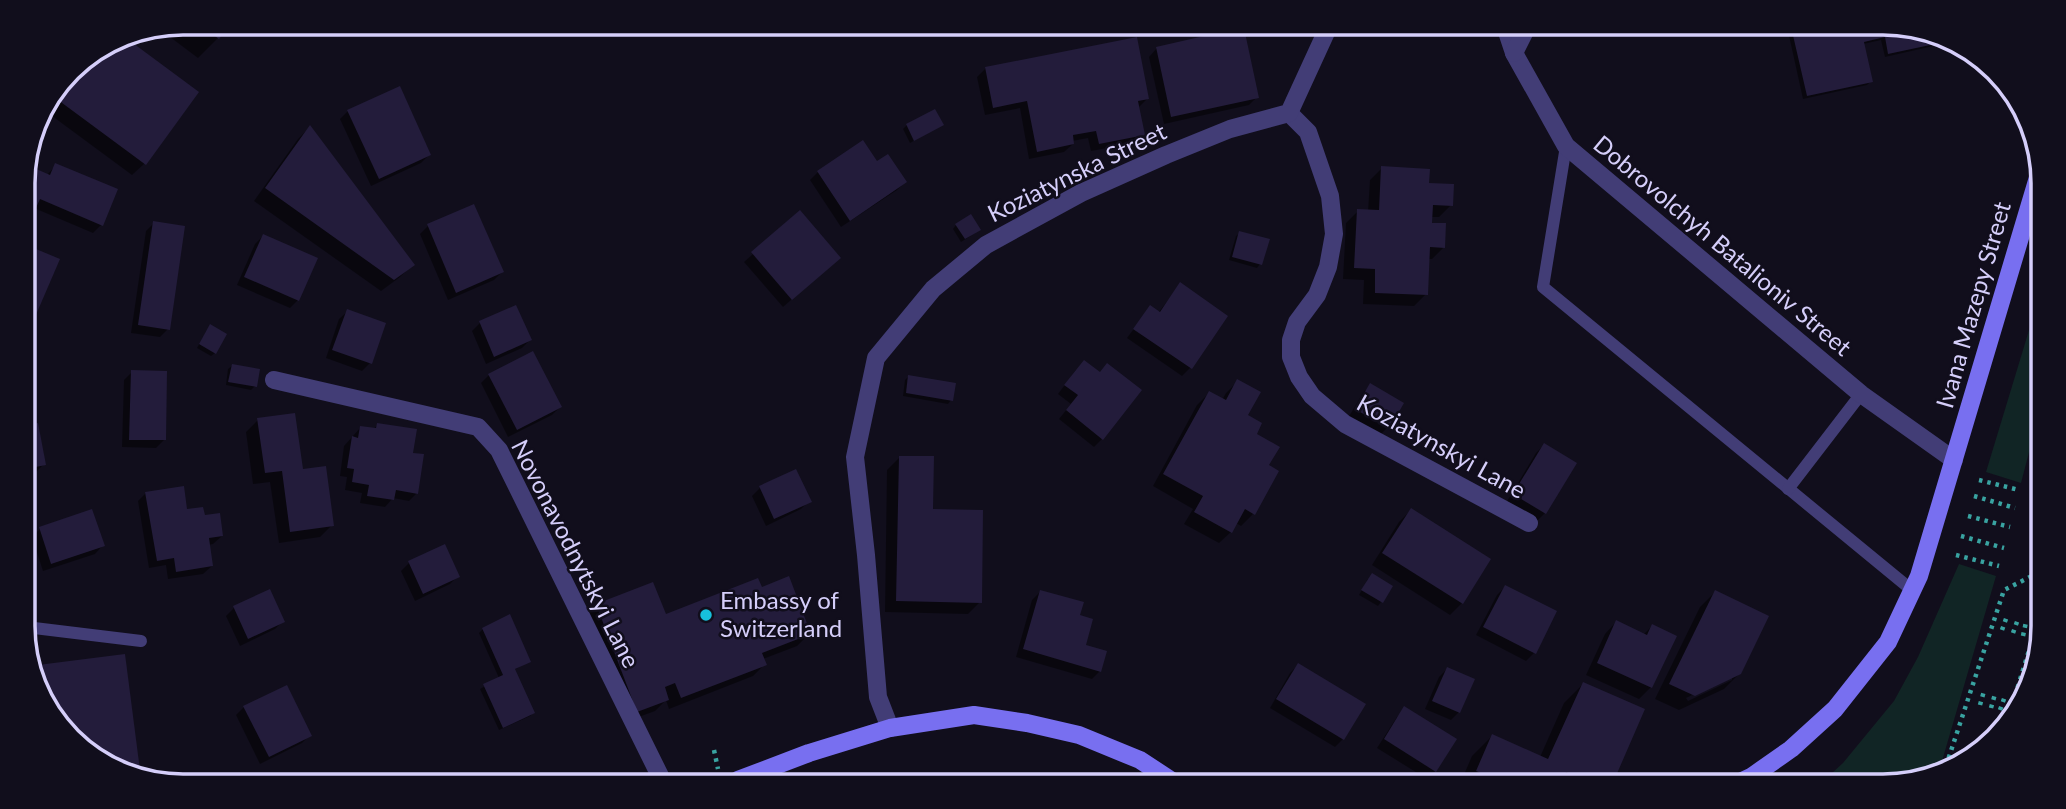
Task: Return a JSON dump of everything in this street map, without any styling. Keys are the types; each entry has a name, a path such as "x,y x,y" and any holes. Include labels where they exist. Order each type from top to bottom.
{"main road":[{"name":"Ivana Mazepy Street","path":"1755,774 1791,748 1835,709 1888,642 1913,592 2031,201"},
{"path":"754,774 808,753 890,728 974,715 1079,735 1140,760 1161,774"}],"street":[{"path":"1289,113 1325,35"},
{"name":"Dobrovolchyh Batalioniv Street","path":"1508,35 1514,53 1566,146 1861,394 1954,460"},
{"path":"1514,53 1523,35"},
{"name":"Koziatynskyi Lane","path":"1289,113 1308,132 1330,196 1334,234 1328,267 1317,295 1297,322 1291,340 1291,356 1299,377 1312,396 1345,424 1529,523"},
{"name":"Koziatynska Street","path":"890,728 876,684 855,457 876,358 933,289 986,245 1081,193 1166,155 1230,129 1289,113"},
{"name":"Novonavodnytskyi Lane","path":"274,380 478,427 499,450 659,774"}],"lane":[{"path":"1566,146 1543,287 1913,592"},
{"path":"1788,489 1861,394"},
{"path":"35,628 141,641"}],"path":[{"path":"1979,480 2020,490"},
{"path":"1974,496 2015,508"},
{"path":"1968,516 2010,527"},
{"path":"1961,537 2004,548"},
{"path":"1956,555 1999,566"},
{"path":"1949,759 2004,590 2031,576"},
{"path":"2002,630 2007,616"},
{"path":"2013,633 2018,620"},
{"path":"2023,636 2026,622"},
{"path":"2017,690 2029,651"},
{"path":"1980,705 1984,691"},
{"path":"1991,708 1995,694"},
{"path":"2000,710 2005,696"}],"green space":[{"path":"2031,324 2031,445 2021,483 1986,472"},
{"path":"1959,564 1996,576 1942,762 1893,774 1831,774 1894,701 1918,657"}],"building":[{"path":"1208,35 1246,35 1259,98 1171,117 1156,47"},
{"path":"1793,35 1893,35 1934,44 1888,54 1885,37 1864,42 1873,82 1807,96"},
{"path":"1137,37 1149,99 1138,101 1145,135 1099,144 1096,131 1073,135 1074,144 1037,152 1027,101 993,108 985,67"},
{"path":"133,44 199,92 146,165 60,101 85,72 109,55"},
{"path":"400,86 431,155 379,179 347,110"},
{"path":"935,109 944,125 914,141 906,124"},
{"path":"310,125 415,265 394,280 265,188"},
{"path":"863,140 877,161 888,154 907,182 850,221 817,171"},
{"path":"55,163 118,189 103,226 40,199 35,210 36,169 50,175"},
{"path":"1381,166 1430,169 1429,183 1454,184 1453,206 1433,205 1432,223 1446,223 1445,248 1430,247 1428,295 1375,293 1375,269 1354,268 1357,209 1379,210"},
{"path":"474,204 504,272 456,293 427,224"},
{"path":"800,210 841,258 792,300 751,252"},
{"path":"971,214 981,230 965,239 955,224"},
{"path":"153,221 185,226 170,330 138,325"},
{"path":"1239,231 1270,239 1262,265 1232,257"},
{"path":"263,234 318,258 299,301 244,277"},
{"path":"35,249 60,259 35,317"},
{"path":"1180,282 1228,316 1192,369 1133,329 1150,305 1160,312"},
{"path":"516,305 532,340 494,357 479,321"},
{"path":"347,309 386,323 372,364 332,350"},
{"path":"210,324 227,334 216,354 199,344"},
{"path":"533,351 562,407 517,430 488,374"},
{"path":"1084,360 1100,372 1107,363 1142,390 1103,440 1066,410 1078,395 1064,385"},
{"path":"232,364 260,369 257,387 228,382"},
{"path":"131,370 167,371 166,440 129,440"},
{"path":"908,375 956,383 953,401 906,393"},
{"path":"1237,379 1261,392 1248,415 1262,423 1257,434 1280,447 1269,465 1279,471 1255,515 1245,509 1232,533 1194,512 1203,496 1163,474 1209,391 1226,400"},
{"path":"1370,383 1404,403 1389,429 1355,409"},
{"path":"295,413 303,469 326,466 334,526 290,532 282,471 265,473 257,418"},
{"path":"38,423 46,465 35,467 35,424"},
{"path":"377,423 417,429 413,453 424,454 418,494 396,490 394,500 367,496 369,485 352,482 354,469 347,468 352,436 358,438 360,426 376,428"},
{"path":"1544,443 1577,463 1546,514 1513,494"},
{"path":"899,456 934,456 933,509 983,510 982,603 896,601"},
{"path":"796,469 812,502 774,519 759,486"},
{"path":"184,486 187,509 203,507 205,515 220,513 223,536 209,538 213,566 176,572 174,558 157,561 145,492"},
{"path":"1411,508 1491,559 1463,604 1382,553"},
{"path":"92,509 105,546 51,564 39,527"},
{"path":"445,544 460,577 423,594 408,561"},
{"path":"1372,573 1393,586 1383,603 1361,590"},
{"path":"789,576 811,634 762,653 767,665 681,698 675,683 665,687 669,700 637,712 596,604 653,582 666,614 758,578 762,587"},
{"path":"1505,585 1557,611 1536,654 1483,627"},
{"path":"270,589 285,622 248,639 233,606"},
{"path":"1040,590 1084,602 1080,615 1093,619 1086,645 1107,651 1101,672 1023,649"},
{"path":"1715,590 1769,616 1741,674 1695,696 1669,684"},
{"path":"510,614 531,662 515,669 535,713 503,728 483,684 503,675 482,628"},
{"path":"1616,620 1647,635 1652,624 1677,636 1652,688 1597,663"},
{"path":"125,654 140,767 117,759 101,749 72,724 50,692 41,665"},
{"path":"1298,663 1366,704 1344,740 1276,699"},
{"path":"1447,667 1475,679 1460,713 1432,701"},
{"path":"1583,682 1645,709 1617,774 1483,774 1476,771 1492,734 1548,759"},
{"path":"287,685 312,736 269,757 243,706"},
{"path":"1404,706 1457,739 1436,772 1384,739"}],"place":[{"name":"Embassy of Switzerland","path":"706,615"}]}
